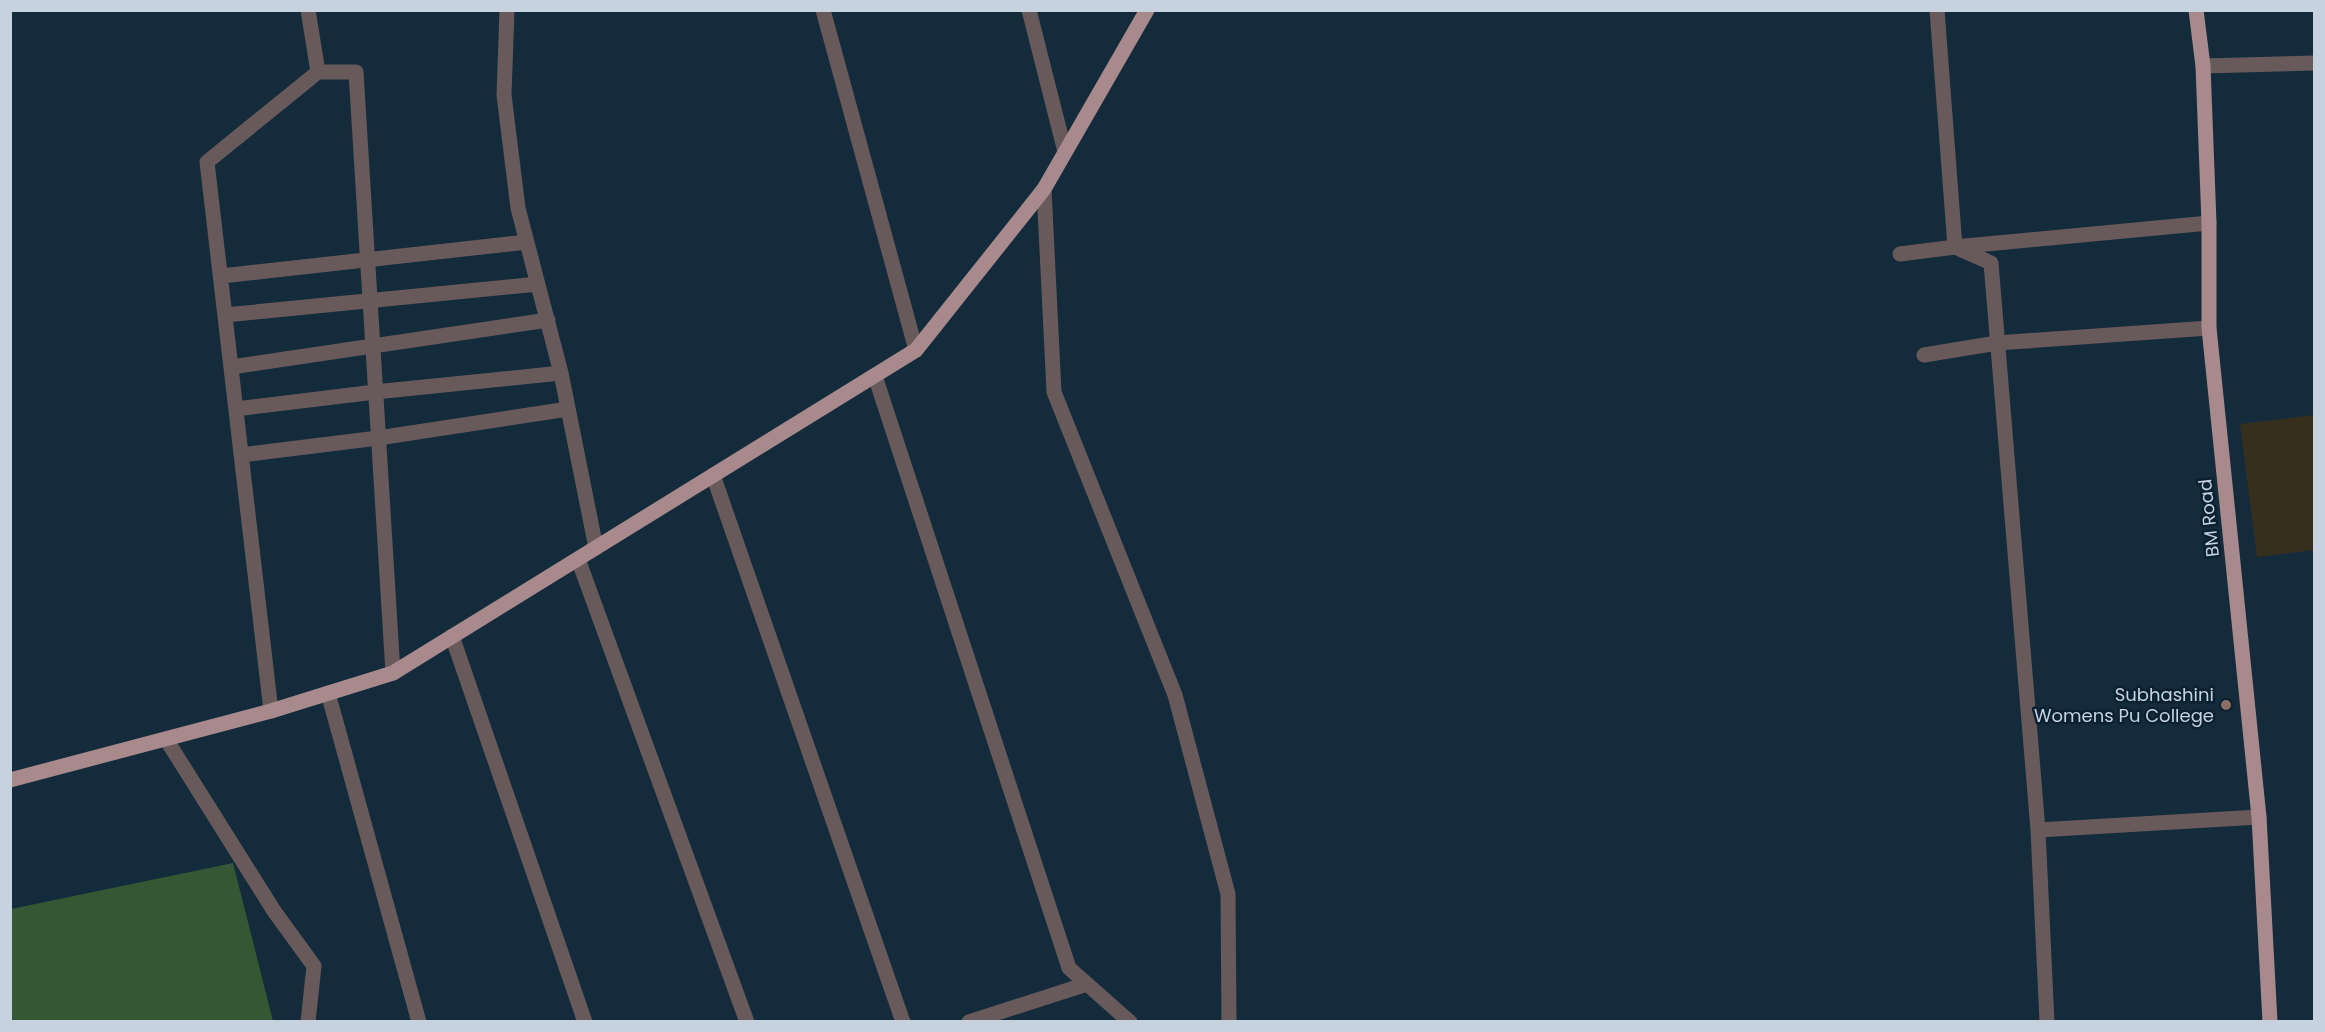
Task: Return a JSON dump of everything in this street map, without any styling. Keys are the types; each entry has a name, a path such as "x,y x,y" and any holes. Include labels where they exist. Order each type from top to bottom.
{"main road":[{"path":"10,780 271,711 393,673 916,350 1044,189 1147,10"},
{"name":"BM Road","path":"2196,10 2203,66 2209,223 2209,328 2259,817 2270,1022"}],"street":[{"path":"308,10 318,72"},
{"path":"507,10 504,95 518,208 561,373 596,548"},
{"path":"823,10 916,350"},
{"path":"1029,10 1065,152"},
{"path":"1936,10 1955,246"},
{"path":"2203,66 2314,63"},
{"path":"271,711 207,162 318,72 356,72 393,673"},
{"path":"1044,189 1054,392 1175,695 1228,894 1228,1022"},
{"path":"1900,254 1955,246 2209,223"},
{"path":"220,276 527,242"},
{"path":"1955,246 1990,263 2038,830 2047,1022"},
{"path":"225,315 538,284"},
{"path":"231,367 548,320"},
{"path":"1924,355 1996,343 2209,328"},
{"path":"236,409 561,373"},
{"path":"875,376 1069,968 1130,1022"},
{"path":"242,455 378,438 568,409"},
{"path":"713,475 903,1022"},
{"path":"578,559 747,1022"},
{"path":"453,636 585,1022"},
{"path":"328,693 419,1022"},
{"path":"166,739 274,911 314,966 308,1022"},
{"path":"2038,830 2259,817"},
{"path":"969,1022 1087,984"}],"shaded area":[{"path":"2314,415 2314,550 2257,557 2240,424"}],"green space":[{"path":"233,863 273,1021 11,1021 11,909"}],"place":[{"name":"Subhashini Womens Pu College","path":"2226,705"}]}
